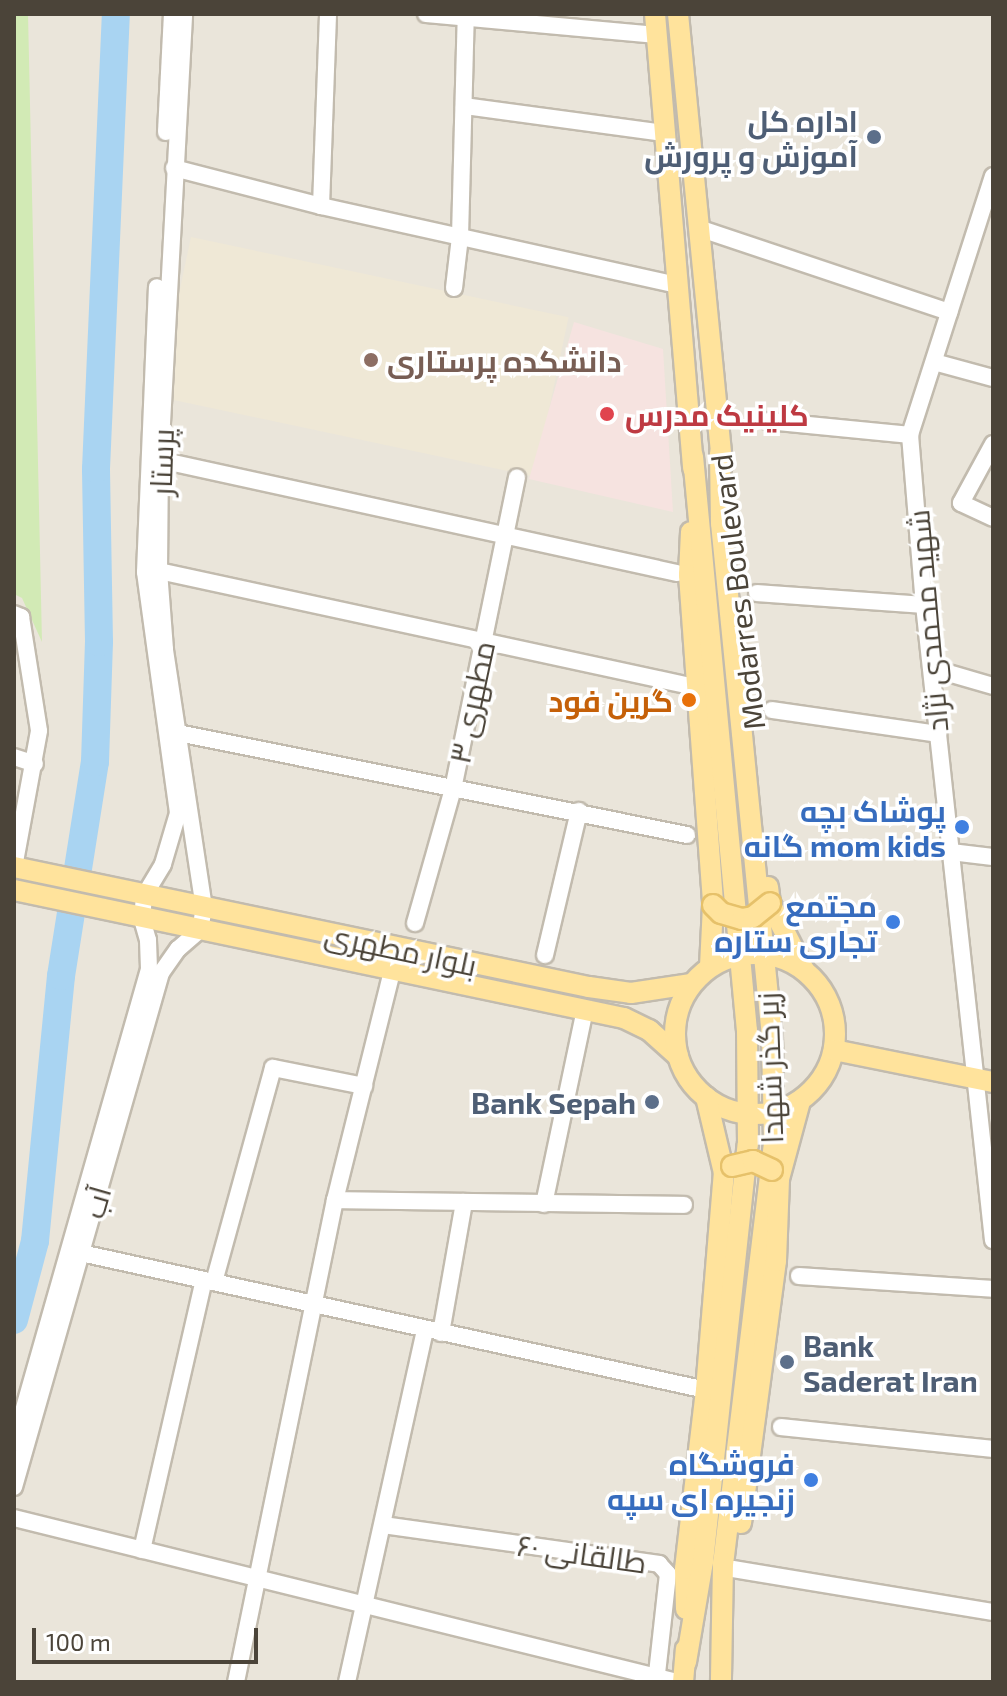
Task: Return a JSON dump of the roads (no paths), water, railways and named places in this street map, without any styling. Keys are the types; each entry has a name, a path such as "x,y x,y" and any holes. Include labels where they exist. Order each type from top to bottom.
{"main road":[{"name":"Modarres Boulevard","path":"655,14 693,457 689,575 713,905 710,967"},
{"name":"Modarres Boulevard","path":"678,14 720,453 741,589 770,903 804,970"},
{"name":"زیر گذر شهدا","path":"720,453 721,523 772,1037 774,1143 723,1563 721,1682"},
{"name":"زیر گذر شهدا","path":"682,1675 703,1562 748,1144 747,1031 693,457"},
{"name":"بلوار مطهری","path":"19,868 589,987 631,993 691,984"},
{"name":"بلوار مطهری","path":"19,891 624,1018 649,1030 678,1056"},
{"path":"713,905 721,913 742,919 753,917 770,903"},
{"path":"757,954 782,958 804,970 820,986 830,1006 835,1028 834,1050 821,1078 800,1101 777,1111 752,1114 728,1109 706,1097 688,1079 678,1056 675,1031 679,1006 691,984 710,967 732,957 757,954"},
{"path":"834,1050 984,1080"},
{"path":"682,1675 685,1569 728,1169 706,1097"},
{"path":"721,1682 733,1569 757,1424 776,1261 776,1175 800,1101"},
{"path":"728,1169 753,1161 776,1175"}],"street":[{"name":"پرستار","path":"144,896 163,864 178,813 145,572 172,14"},
{"name":"پرستار","path":"184,14 160,460 159,571 165,649 204,908 200,930"},
{"path":"321,206 328,14"},
{"path":"426,14 657,35"},
{"path":"454,288 460,237 466,16"},
{"path":"464,106 665,133"},
{"path":"174,168 321,206 678,285"},
{"name":"شهید محمدی نژاد","path":"993,176 910,435 924,605 951,852 984,1080 993,1240"},
{"path":"698,228 949,312"},
{"path":"934,362 993,378"},
{"path":"768,421 910,435"},
{"path":"993,444 961,503 993,518"},
{"path":"160,460 677,573"},
{"name":"مطهری ۳","path":"415,923 453,789 517,478"},
{"path":"159,571 686,685"},
{"path":"757,593 924,605"},
{"path":"14,614 21,617 39,731 19,868"},
{"path":"931,668 993,686"},
{"path":"772,710 938,734"},
{"path":"178,733 687,835"},
{"path":"14,757 35,764"},
{"path":"545,955 579,811"},
{"path":"951,852 993,857"},
{"name":"آب","path":"14,1443 149,969 148,940 142,919 144,896"},
{"name":"آب","path":"14,1487 161,973 178,949 200,930"},
{"path":"236,1682 335,1200 392,971"},
{"path":"544,1204 585,1010"},
{"path":"142,1550 209,1281 273,1068 364,1086"},
{"path":"335,1200 684,1205"},
{"path":"347,1682 464,1202"},
{"path":"81,1253 706,1390"},
{"path":"799,1276 993,1289"},
{"path":"781,1427 993,1449"},
{"path":"14,1518 656,1679 682,1675"},
{"name":"طالقانی ۶۰","path":"383,1525 659,1564 668,1574 656,1679"},
{"path":"733,1569 993,1612"}],"waterway":[{"path":"14,1320 35,1241 61,976 95,762 99,642 96,469 116,14"}],"place":[{"name":"اداره کل آموزش و پرورش","path":"874,137"},
{"name":"دانشکده پرستاری","path":"371,360"},
{"name":"کلینیک مدرس","path":"607,414"},
{"name":"گرین فود","path":"689,700"},
{"name":"پوشاک بچه گانه mom kids","path":"962,827"},
{"name":"مجتمع تجاری ستاره","path":"893,922"},
{"name":"Bank Sepah","path":"652,1102"},
{"name":"Bank Saderat Iran","path":"787,1362"},
{"name":"فروشگاه زنجیره ای سپه","path":"811,1480"}]}
